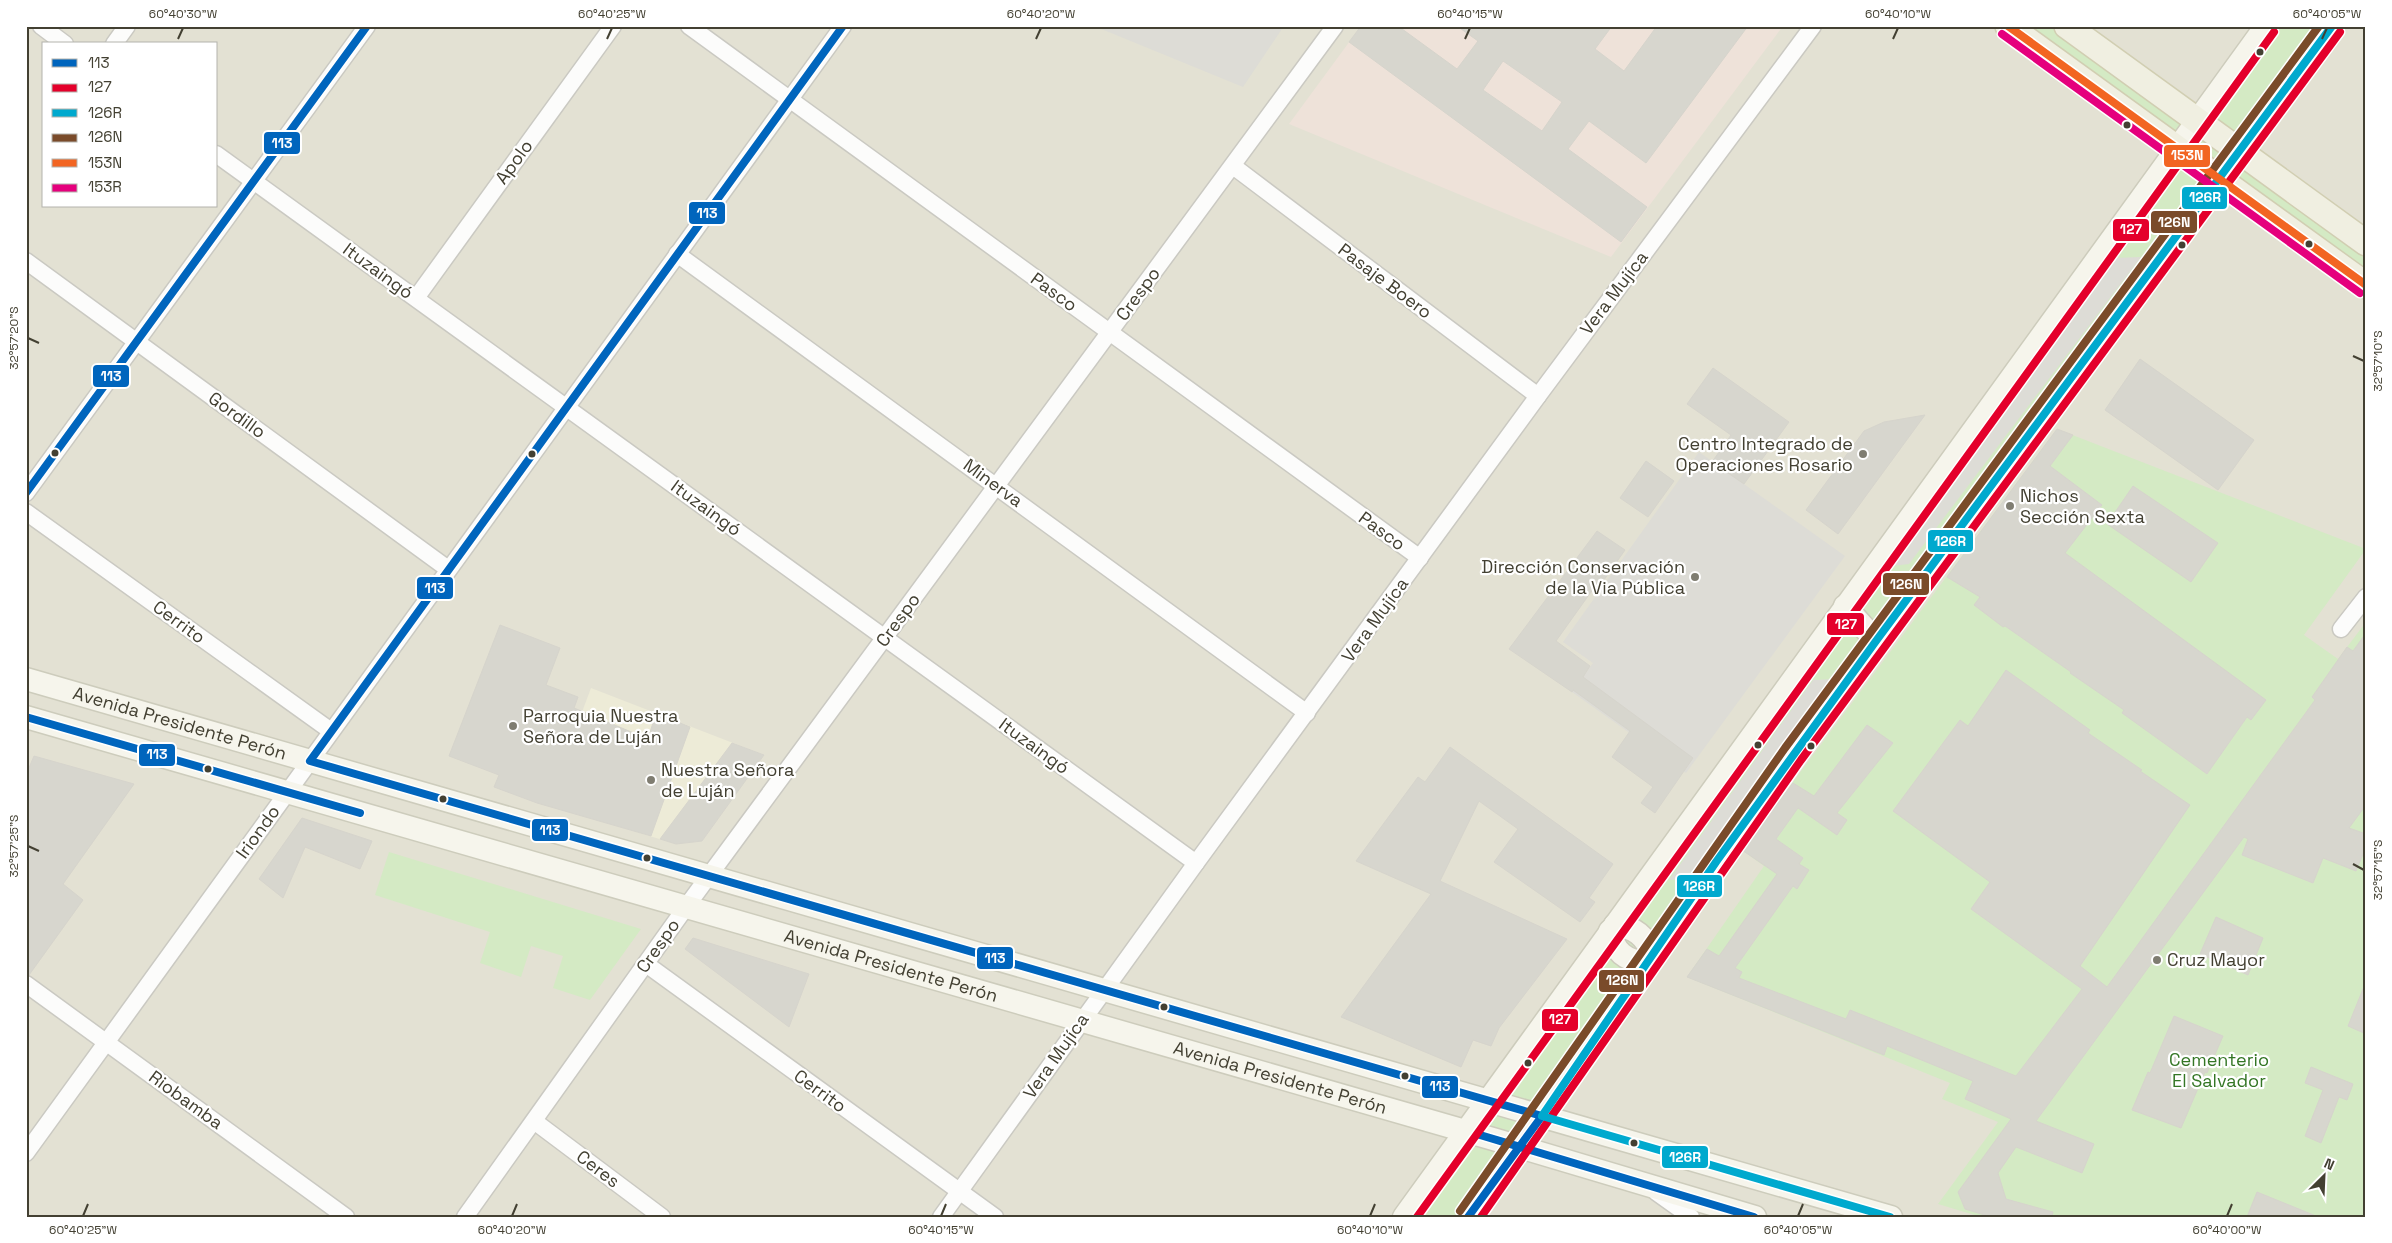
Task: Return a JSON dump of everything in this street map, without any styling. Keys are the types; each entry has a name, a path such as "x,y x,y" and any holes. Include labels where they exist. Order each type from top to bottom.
{"main road":[{"path":"2008,26 2366,285"},
{"path":"2067,26 2366,243"},
{"path":"1404,1217 2196,120 2266,26"},
{"path":"1468,1217 1542,1116 1716,862 1876,641 2332,26"},
{"path":"1845,606 1876,641"},
{"name":"Avenida Presidente Perón","path":"26,679 1891,1217"},
{"name":"Avenida Presidente Perón","path":"26,717 1466,1131 1755,1217"},
{"path":"1612,928 1625,926 1639,933 1649,945 1649,959"}],"street":[{"path":"41,26 62,42"},
{"path":"115,42 127,26"},
{"path":"26,493 367,26"},
{"name":"Apolo","path":"416,298 613,26"},
{"name":"Pasco","path":"689,26 1420,558"},
{"name":"Iriondo","path":"26,1152 843,26"},
{"name":"Crespo","path":"465,1217 686,907 1233,166 1334,26"},
{"name":"Vera Mujíca","path":"941,1217 1081,1020 1538,396 1813,26"},
{"name":"Ituzaingó","path":"218,155 1196,863"},
{"name":"Pasaje Boero","path":"1233,166 1538,396"},
{"name":"Minerva","path":"677,254 1307,713"},
{"name":"Gordillo","path":"26,261 448,569"},
{"name":"Cerrito","path":"26,512 331,731"},
{"path":"2341,629 2366,597"},
{"name":"Cerrito","path":"646,964 995,1217"},
{"name":"Riobamba","path":"26,984 346,1217"},
{"name":"Ceres","path":"534,1121 662,1217"},
{"path":"1646,1184 1691,1217"}],"shaded area":[{"path":"26,26 2366,26 2366,1217 26,1217"},
{"path":"1094,26 1284,26 1243,87"},
{"path":"1361,26 1783,26 1611,257 1289,124"},
{"path":"2141,257 1909,564 1883,567 2114,258"},
{"name":"Dirección Conservación de la Via Pública","path":"1699,452 1845,556 1686,773 1572,692 1593,663 1563,642"},
{"path":"1836,679 1691,878 1669,880 1813,680"},
{"name":"Nuestra Señora de Luján","path":"591,688 764,755 702,841 676,844 547,805"}],"green space":[{"path":"2008,26 2067,26 2196,120 2266,26 2332,26 2239,151 2366,243 2366,285 2219,179 1468,1217 1404,1217 2175,148"},
{"name":"Cementerio El Salvador","path":"2057,429 2366,549 2304,635 2338,659 2366,622 2366,1217 1981,1217 1938,1204 1998,1122 1942,1099 1950,1083 1687,977 1764,866 1742,850"},
{"path":"389,852 641,929 590,1000 553,988 563,956 531,946 521,977 480,963 490,932 375,895"}],"building":[{"path":"1361,26 1398,26 1457,69 1478,41 1457,26 1612,26 1595,49 1624,71 1657,26 1748,26 1646,163 1589,121 1568,149 1647,207 1621,242 1349,42","holes":["1503,61 1562,102 1542,131 1483,90"]},
{"path":"2140,359 2254,440 2218,490 2105,410"},
{"path":"1713,368 1789,422 1744,484 1712,462 1731,435 1687,404"},
{"path":"1925,415 1838,534 1806,510 1864,431 1884,422"},
{"path":"2057,429 2073,435 2050,466 2102,505 2065,553 2266,700 2251,720 2247,717 2207,774 2122,713 2124,710 2005,626 2003,627 1974,605 1980,597 1947,577"},
{"path":"1646,461 1674,481 1648,517 1620,498"},
{"path":"2133,486 2218,543 2191,582 2107,524"},
{"path":"1597,531 1625,550 1599,587 1596,585 1556,641 1590,666 1583,677 1693,758 1655,813 1641,803 1653,787 1612,757 1630,731 1573,690 1572,692 1509,649"},
{"path":"500,625 560,648 546,685 578,697 574,708 648,739 656,713 690,727 651,836 537,803 494,787 499,775 449,756"},
{"path":"2366,633 2366,805 2349,828 2366,834 2366,847 2356,871 2323,858 2313,883 2242,855 2248,839 2244,837 2036,1121 2094,1144 2082,1173 2016,1147 1998,1173 2006,1199 2053,1212 2052,1217 1991,1217 1965,1209 1958,1192 2011,1119 1965,1099 1973,1081 1887,1046 1884,1055 1687,977 1707,949 1719,956 1777,874 1742,850 1793,783 1814,796 1867,725 1893,743 1837,813 1847,820 1837,835 1798,808 1776,839 1803,858 1799,864 1809,870 1797,889 1793,886 1735,968 1742,972 1739,978 1846,1019 1850,1010 2016,1076 2082,989 1971,909 1990,882 1893,811 1960,720 1968,726 2006,670 2090,730 2088,733 2190,805 2080,966 2107,987 2315,700 2312,697 2347,647 2353,651"},
{"path":"732,743 764,755 702,841 676,844 660,839"},
{"path":"1450,747 1613,864 1589,898 1595,902 1580,922 1494,862 1518,829 1479,801 1440,881 1567,939 1499,1028 1491,1046 1473,1040 1461,1067 1341,1017 1431,894 1356,861 1418,777 1425,782"},
{"path":"34,756 134,784 63,884 83,900 29,975 26,974 26,775"},
{"path":"302,818 372,841 360,869 305,847 283,898 259,879"},
{"path":"2216,917 2263,938 2248,975 2200,954"},
{"path":"693,938 809,974 789,1027 685,949"},
{"path":"2366,984 2366,1034 2348,1026"},
{"path":"2174,1016 2223,1036 2181,1128 2132,1110"},
{"path":"2311,1067 2353,1084 2347,1100 2339,1097 2321,1143 2305,1136 2323,1090 2305,1083"},
{"path":"2257,1192 2316,1216 2316,1217 2247,1217"}],"transit line":[{"name":"113","path":"26,493 367,26"},
{"name":"113","path":"843,26 310,761 1542,1116 1468,1217"},
{"name":"153N","path":"2008,26 2366,285"},
{"name":"126N","path":"1460,1211 1785,748 2319,26"},
{"name":"126R","path":"1890,1217 1542,1116 1716,862 1876,641 2332,26"},
{"name":"127","path":"1417,1217 2274,32"},
{"name":"127","path":"1481,1217 1801,760 2340,32"},
{"name":"153R","path":"2002,34 2360,293"},
{"name":"113","path":"26,717 360,813"},
{"name":"113","path":"1480,1135 1754,1217"}],"place":[{"name":"Centro Integrado de Operaciones Rosario","path":"1863,454"},
{"name":"Nichos Sección Sexta","path":"2010,506"},
{"name":"Dirección Conservación de la Via Pública","path":"1695,577"},
{"name":"Parroquia Nuestra Señora de Luján","path":"513,726"},
{"name":"Nuestra Señora de Luján","path":"651,780"},
{"name":"Cruz Mayor","path":"2157,960"}]}
